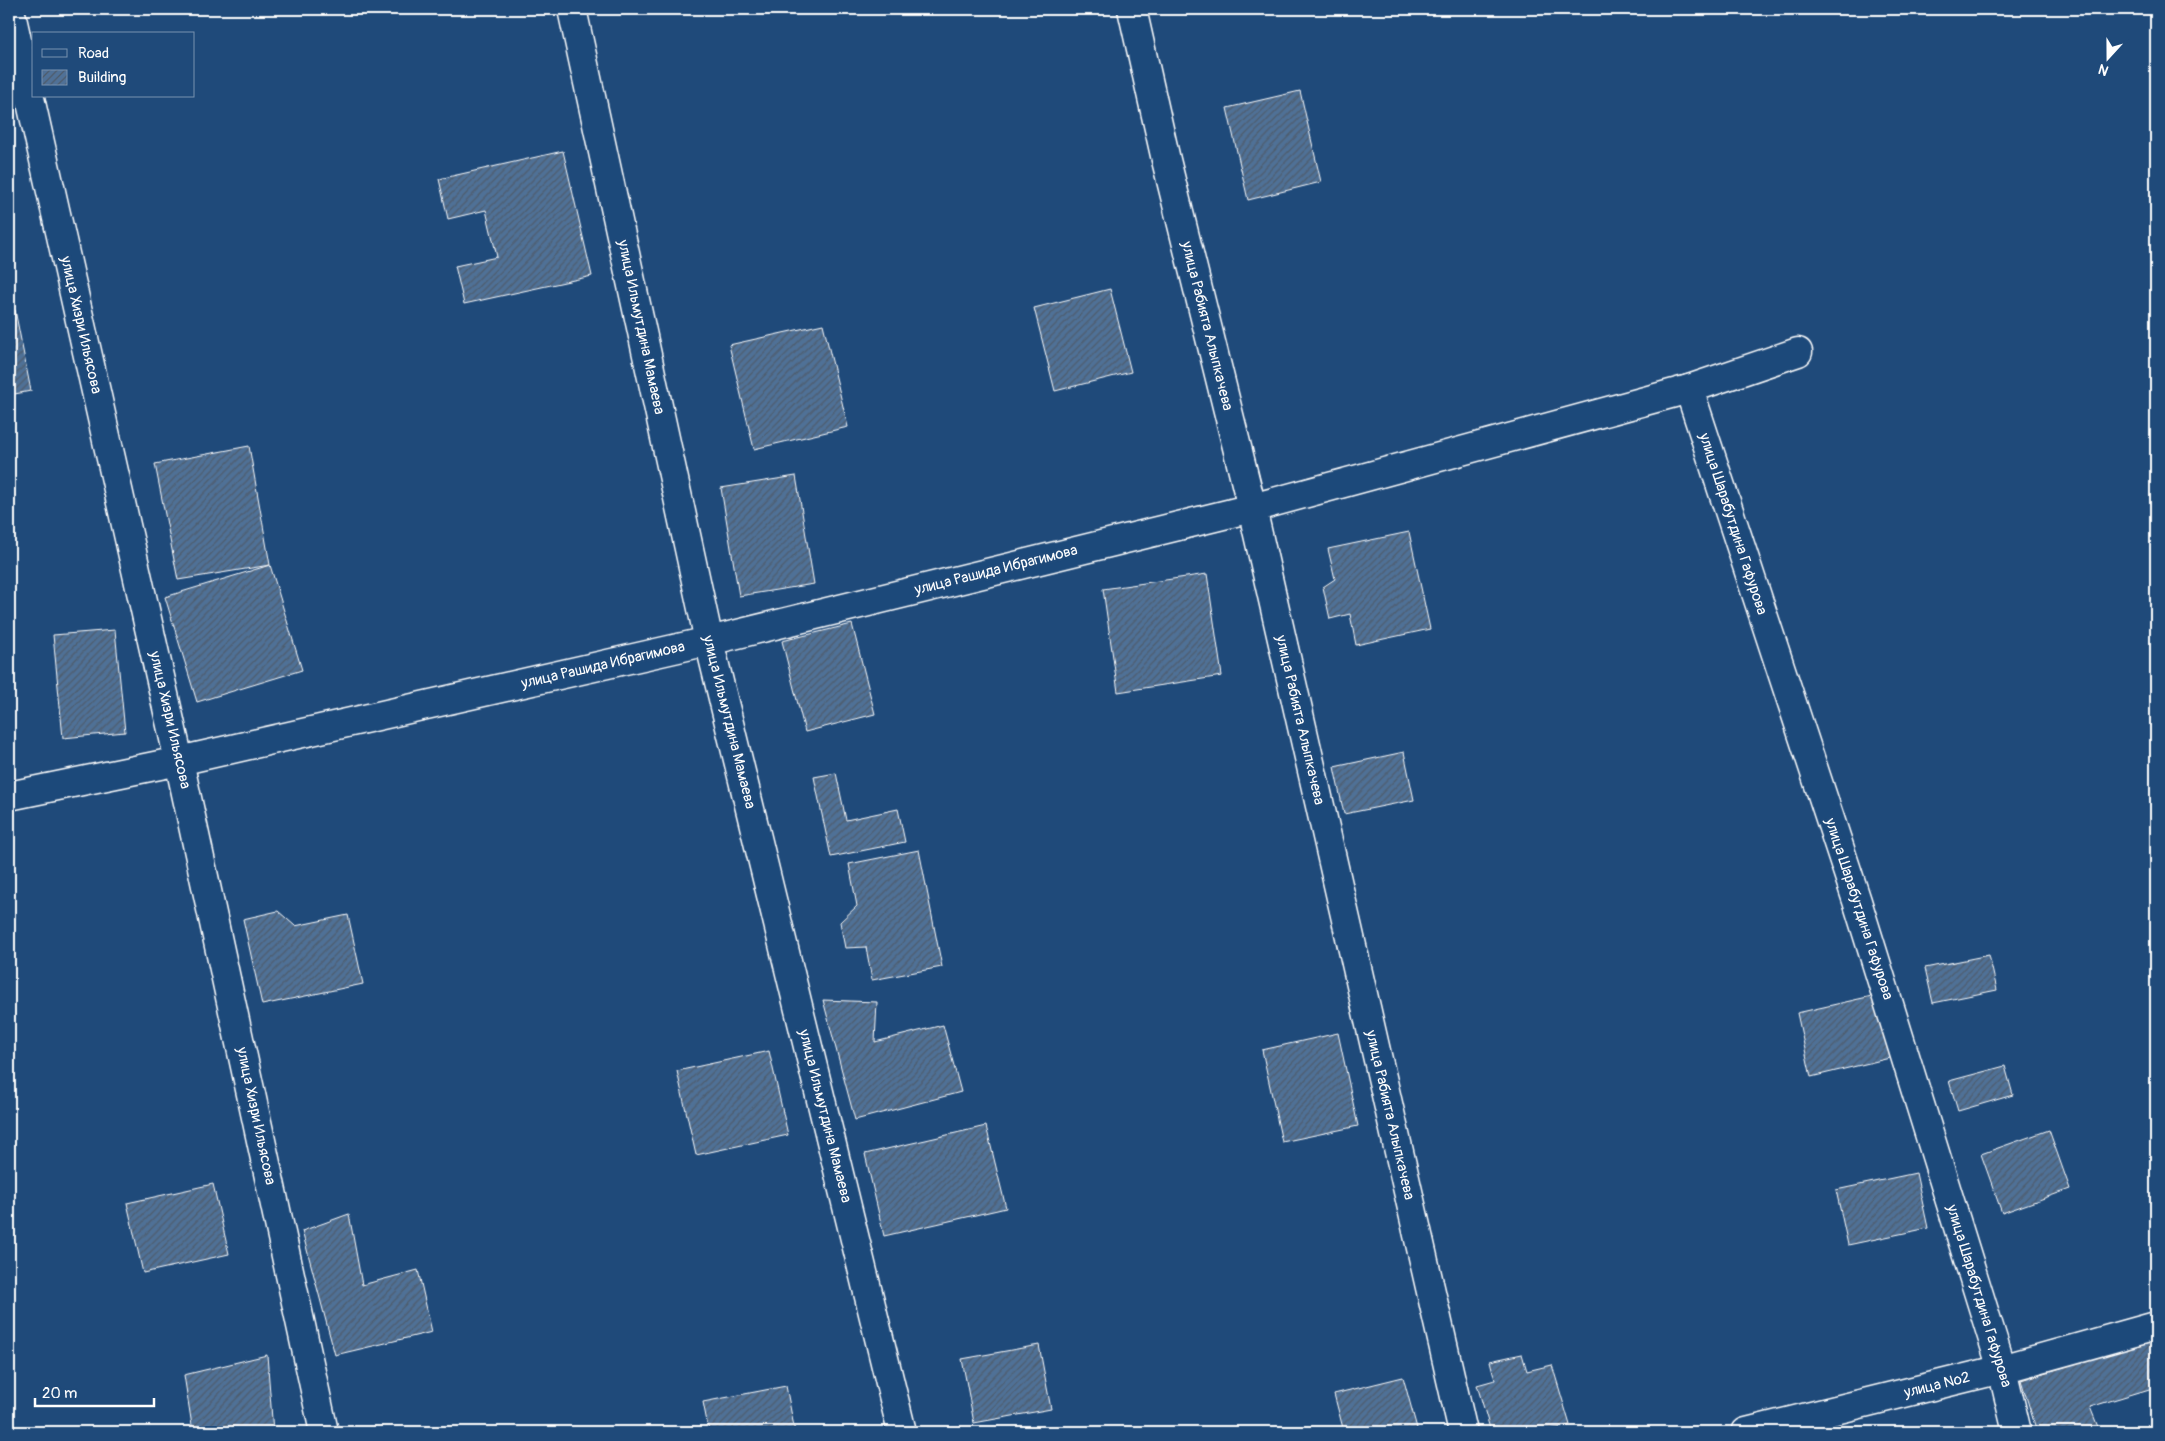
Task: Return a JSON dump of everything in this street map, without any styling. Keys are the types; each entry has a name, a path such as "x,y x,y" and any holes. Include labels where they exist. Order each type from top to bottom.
{"street":[{"name":"улица Хизри Ильясова","path":"10,9 179,761 324,1432"},
{"name":"улица Ильмутдина Мамаева","path":"572,9 709,641 902,1432"},
{"name":"улица Рабията Алыпкачева","path":"1132,9 1166,160 1252,508 1463,1432"},
{"name":"улица Рашида Ибрагимова","path":"9,796 179,761 709,641 1252,508 1689,389 1798,352"},
{"name":"улица Шарабутдина Гафурова","path":"1689,389 1860,911 2002,1369 2017,1432"},
{"name":"улица №2","path":"1746,1432 2002,1369 2156,1326"}],"building":[{"path":"1300,91 1321,182 1248,200 1227,108"},
{"path":"563,151 592,276 464,304 455,266 497,257 486,210 448,219 439,179"},
{"path":"1110,289 1131,372 1055,391 1034,308"},
{"path":"15,310 31,391 9,395 9,312"},
{"path":"823,324 848,427 754,449 729,345"},
{"path":"249,446 270,565 178,580 155,464"},
{"path":"796,476 814,584 739,596 721,488"},
{"path":"1409,532 1430,629 1356,645 1350,614 1330,619 1323,587 1335,579 1328,549"},
{"path":"270,565 302,670 197,702 165,597"},
{"path":"1207,574 1222,676 1118,692 1103,589"},
{"path":"852,624 875,714 805,732 782,641"},
{"path":"115,630 125,732 63,738 53,635"},
{"path":"1404,752 1414,800 1344,814 1334,767"},
{"path":"836,773 846,820 898,809 905,842 831,857 814,777"},
{"path":"919,850 942,967 872,980 866,947 845,948 840,922 857,906 849,864"},
{"path":"278,911 295,926 348,915 363,984 262,1005 243,919"},
{"path":"1989,955 1997,990 1933,1003 1925,968"},
{"path":"1872,996 1894,1057 1811,1077 1797,1013"},
{"path":"823,1000 877,1002 875,1042 943,1025 961,1092 855,1120"},
{"path":"1338,1033 1358,1126 1282,1142 1262,1050"},
{"path":"769,1051 788,1135 696,1155 677,1071"},
{"path":"2005,1066 2013,1095 1958,1111 1949,1081"},
{"path":"986,1126 1006,1208 884,1236 865,1154"},
{"path":"2049,1130 2070,1189 2002,1213 1981,1154"},
{"path":"1916,1173 1928,1228 1848,1245 1836,1190"},
{"path":"213,1184 229,1254 143,1273 127,1203"},
{"path":"349,1214 362,1285 418,1270 432,1332 335,1355 302,1231"},
{"path":"2156,1339 2156,1387 2090,1407 2100,1432 2037,1432 2021,1380"},
{"path":"1039,1345 1051,1409 974,1423 962,1359"},
{"path":"1522,1354 1527,1371 1552,1365 1570,1425 1543,1432 1491,1432 1477,1385 1495,1380 1490,1361"},
{"path":"267,1355 273,1432 193,1432 184,1375"},
{"path":"1403,1377 1418,1432 1344,1432 1334,1394"},
{"path":"786,1386 795,1432 709,1432 703,1402"}]}
